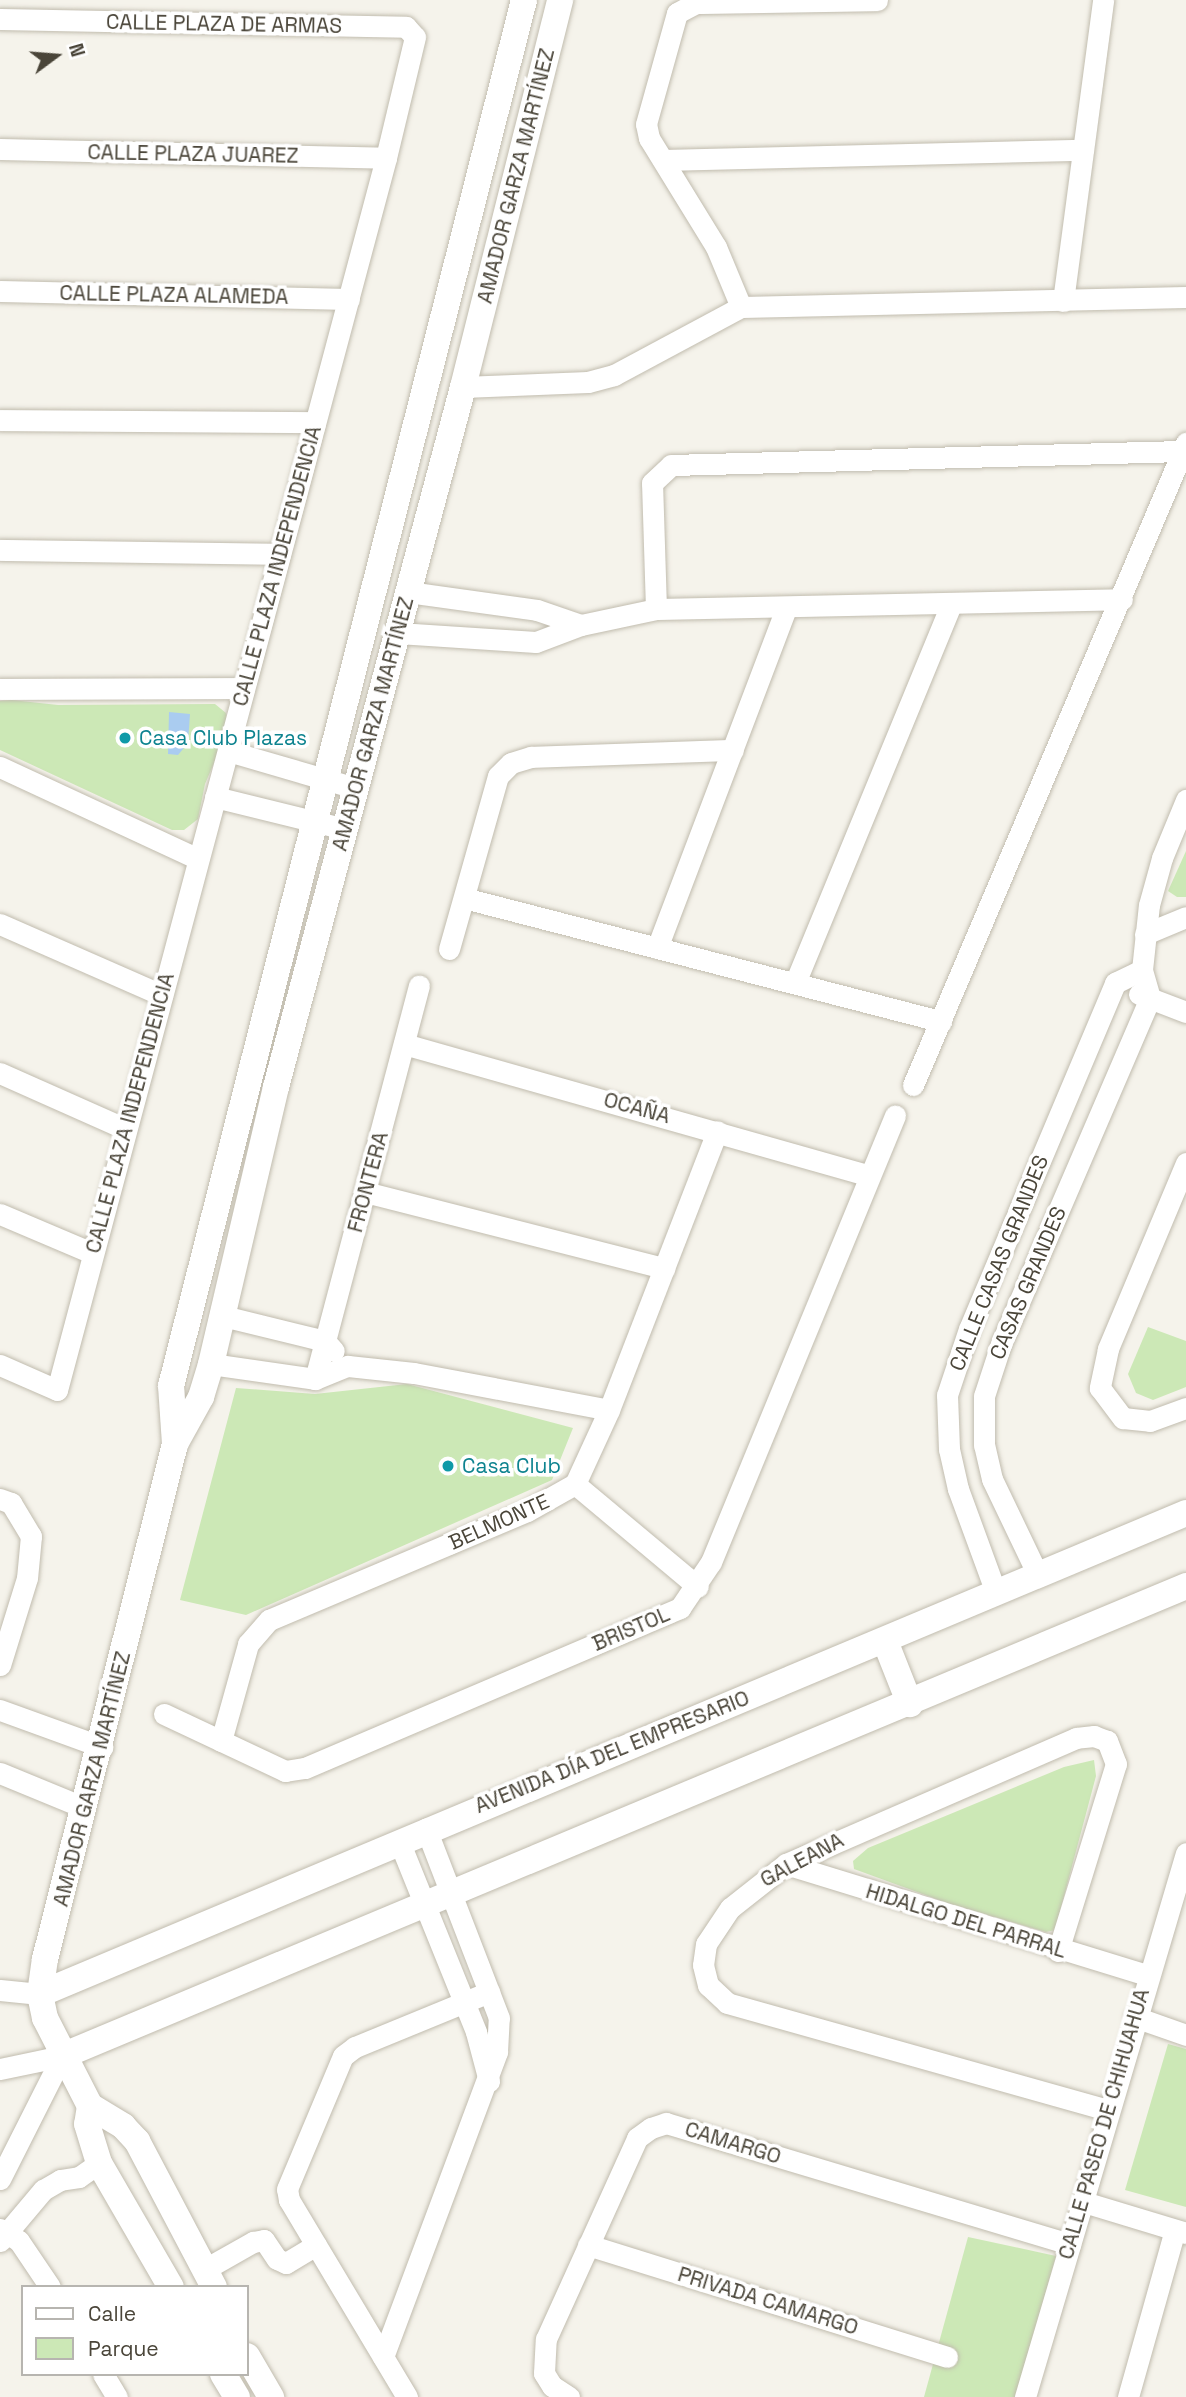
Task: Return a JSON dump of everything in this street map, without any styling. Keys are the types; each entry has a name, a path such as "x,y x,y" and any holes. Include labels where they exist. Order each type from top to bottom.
{"street":[{"name":"AMADOR GARZA MARTÍNEZ","path":"175,1444 171,1386 524,0"},
{"name":"AMADOR GARZA MARTÍNEZ","path":"40,1994 175,1444 201,1397 211,1364 276,1087 463,387 560,0"},
{"path":"741,307 716,247 649,138 647,113 677,13 685,6 877,0"},
{"path":"1063,301 1103,0"},
{"name":"CALLE PLAZA DE ARMAS","path":"0,19 406,27"},
{"name":"CALLE PLAZA INDEPENDENCIA","path":"0,1365 57,1390 386,158 415,37 406,27"},
{"name":"CALLE PLAZA JUAREZ","path":"0,149 386,158"},
{"path":"663,160 1083,150"},
{"name":"CALLE PLAZA ALAMEDA","path":"0,291 348,299"},
{"path":"463,387 588,382 614,375 741,307 1186,297"},
{"path":"0,420 315,422"},
{"path":"656,609 652,483 671,465 1184,447 1122,599 913,1085"},
{"path":"0,550 280,554"},
{"path":"408,593 537,610 581,625"},
{"path":"398,633 536,642 581,625 656,609 1122,599"},
{"path":"794,983 951,604"},
{"path":"657,948 786,608"},
{"path":"0,689 244,688"},
{"path":"449,949 498,776 511,763 531,757 733,750"},
{"path":"228,751 355,788"},
{"path":"0,767 198,859"},
{"path":"215,797 345,829"},
{"path":"1150,998 1142,970 1154,880 1186,800"},
{"path":"464,898 941,1021"},
{"path":"1145,934 1186,917"},
{"path":"0,924 162,995"},
{"path":"1115,983 1142,970"},
{"path":"1115,983 1186,1013"},
{"name":"CALLE CASAS GRANDES","path":"995,1590 949,1449 947,1395 968,1329 1115,983"},
{"name":"FRONTERA","path":"315,1378 419,985"},
{"name":"CASAS GRANDES","path":"1037,1573 992,1479 984,1445 984,1396 1001,1344 1150,998"},
{"name":"OCAÑA","path":"404,1044 869,1175"},
{"path":"0,1073 126,1129"},
{"name":"BRISTOL","path":"164,1714 285,1771 305,1768 680,1608 698,1587 895,1115"},
{"name":"BELMONTE","path":"221,1741 248,1644 269,1620 527,1511 575,1484 609,1410 717,1130"},
{"path":"1186,1163 1108,1349 1100,1388 1123,1418 1150,1421 1186,1408"},
{"path":"365,1192 664,1268"},
{"path":"0,1214 92,1253"},
{"path":"223,1316 325,1341 348,1366"},
{"path":"968,1329 1001,1344"},
{"path":"211,1364 315,1378 348,1366 479,1383 609,1410"},
{"path":"575,1484 698,1587"},
{"path":"0,1499 11,1503 31,1536 27,1578 0,1665"},
{"name":"AVENIDA DÍA DEL EMPRESARIO","path":"40,1994 426,1829 885,1641 995,1590 1186,1513"},
{"path":"0,2069 62,2056 910,1704 1186,1586"},
{"path":"885,1641 910,1704"},
{"path":"0,1710 102,1747"},
{"name":"GALEANA","path":"1058,1951 1116,1764 1107,1741 1094,1736 1076,1738 786,1864 753,1886 715,1928 706,1944 703,1965 715,1996 1107,2110"},
{"path":"0,1773 85,1808"},
{"path":"383,2357 490,2082 499,2018 426,1829"},
{"path":"399,1841 463,2003 490,2082"},
{"name":"CALLE PASEO DE CHIHUAHUA","path":"1025,2397 1084,2202 1107,2110 1186,1853"},
{"name":"HIDALGO DEL PARRAL","path":"786,1864 1058,1951 1147,1975"},
{"path":"0,1990 40,1994 62,2056 90,2106 123,2126 136,2141 210,2277 253,2242 264,2240 277,2259 286,2263 316,2245"},
{"path":"407,2397 289,2200 287,2189 344,2056 355,2047 489,1992"},
{"path":"1135,2017 1186,2035"},
{"path":"0,2179 62,2056"},
{"path":"90,2106 87,2124 100,2163 170,2285"},
{"name":"CAMARGO","path":"569,2397 552,2386 544,2373 542,2356 546,2339 637,2138 666,2123 1070,2244"},
{"path":"49,2285 19,2241 2,2234 43,2190 60,2180 79,2177 100,2163"},
{"path":"1084,2202 1180,2232 1128,2397"},
{"name":"PRIVADA CAMARGO","path":"588,2245 947,2357"},
{"path":"248,2358 271,2397"},
{"path":"104,2376 117,2397"},
{"path":"224,2376 237,2397"}],"green space":[{"path":"0,701 58,705 215,704 226,713 228,730 205,784 198,819 184,830 172,830 0,750"},
{"path":"1186,851 1186,897 1177,897 1168,891"},
{"path":"1148,1327 1186,1341 1186,1387 1153,1400 1136,1393 1128,1374"},
{"path":"407,1384 573,1428 552,1480 246,1615 180,1600 236,1388 315,1394"},
{"path":"1094,1760 1096,1776 1055,1930 1046,1932 950,1904 854,1869 853,1861 868,1848 1064,1767"},
{"path":"1168,2044 1186,2049 1186,2207 1125,2190"},
{"path":"968,2237 1056,2256 1016,2397 924,2397"}],"water":[{"path":"169,712 190,714 188,743 178,755 168,754"}],"place":[{"name":"Casa Club Plazas","path":"125,738"},
{"name":"Casa Club","path":"448,1466"}]}
